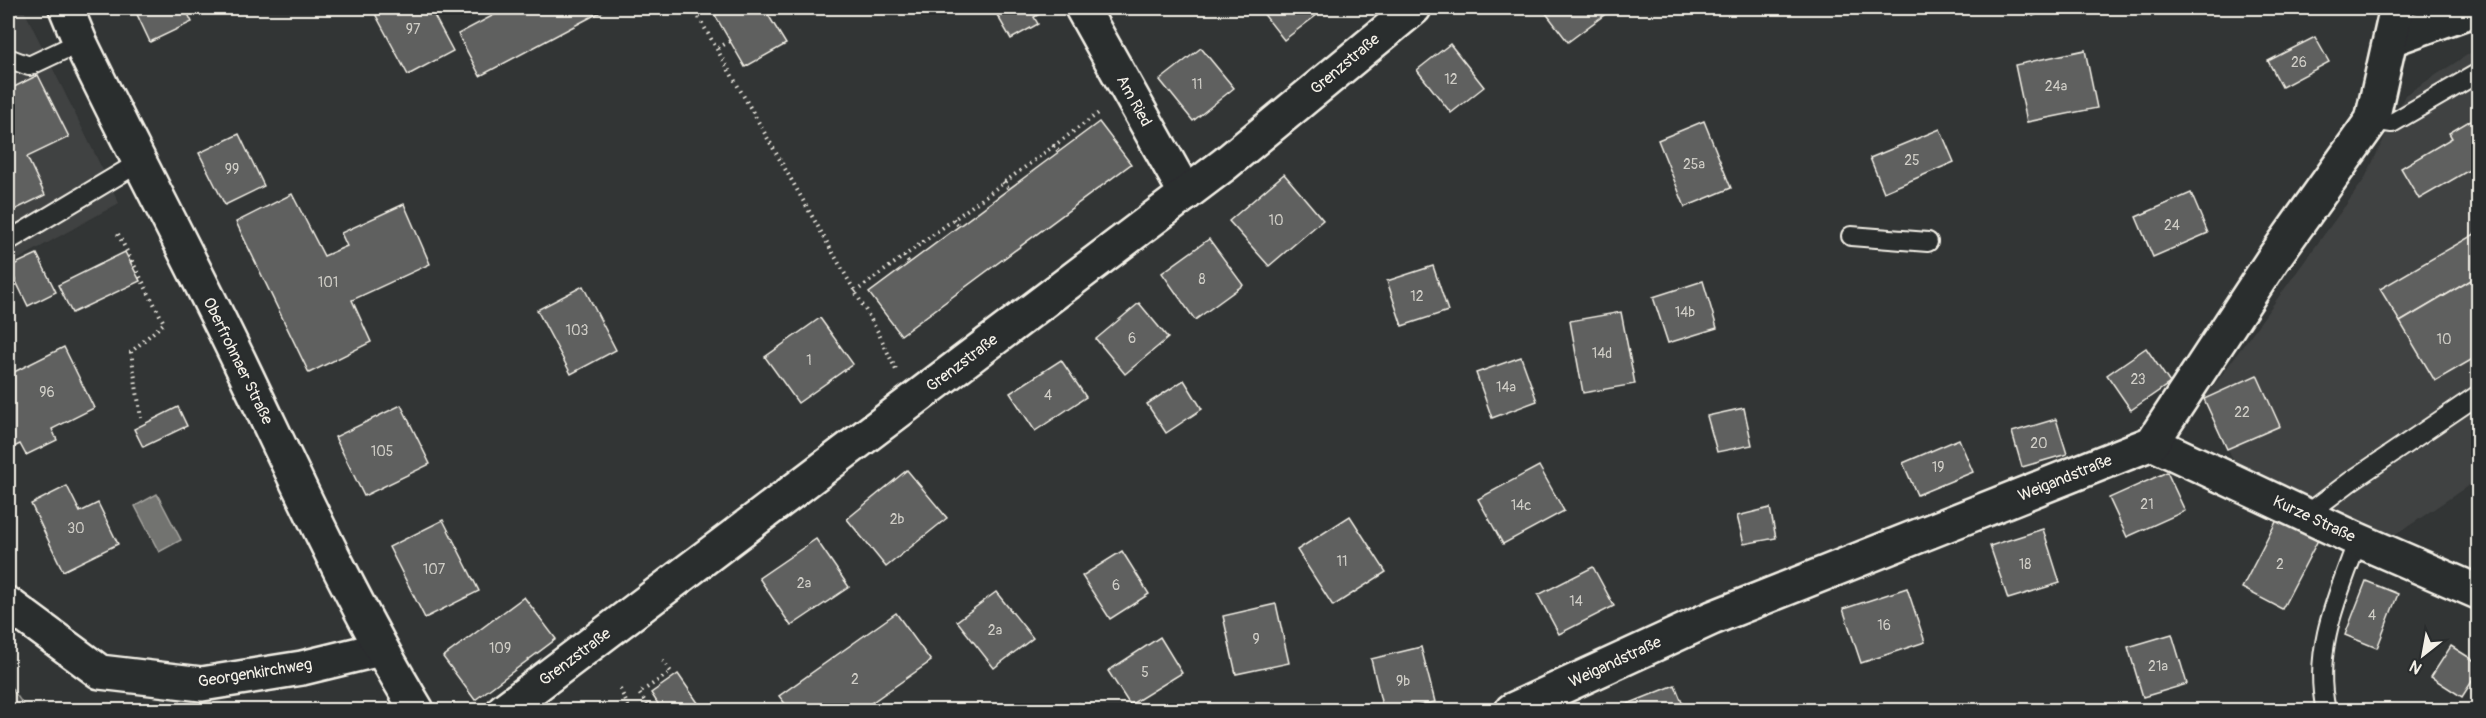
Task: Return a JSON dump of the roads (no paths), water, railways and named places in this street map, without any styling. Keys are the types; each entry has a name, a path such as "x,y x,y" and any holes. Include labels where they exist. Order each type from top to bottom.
{"street":[{"name":"Oberfrohnaer Straße","path":"66,8 80,42 243,370 320,534 380,649 417,711"},
{"name":"Am Ried","path":"1082,8 1186,194"},
{"name":"Grenzstraße","path":"504,711 1186,194 1414,8"},
{"path":"2152,443 2273,259 2372,120 2394,23 2478,8"},
{"name":"Kurze Straße","path":"2152,443 2358,540 2478,592"},
{"name":"Weigandstraße","path":"1512,711 1712,618 2152,443"},
{"name":"Georgenkirchweg","path":"8,604 100,672 202,684 302,668 380,649"}],"lane":[{"path":"8,58 29,66 80,42"},
{"path":"2372,120 2392,123 2478,73"},
{"path":"8,242 140,162"},
{"path":"1851,236 1928,242"},
{"path":"2306,515 2351,481 2478,395"},
{"path":"2326,711 2321,691 2326,629 2358,540"}]}
